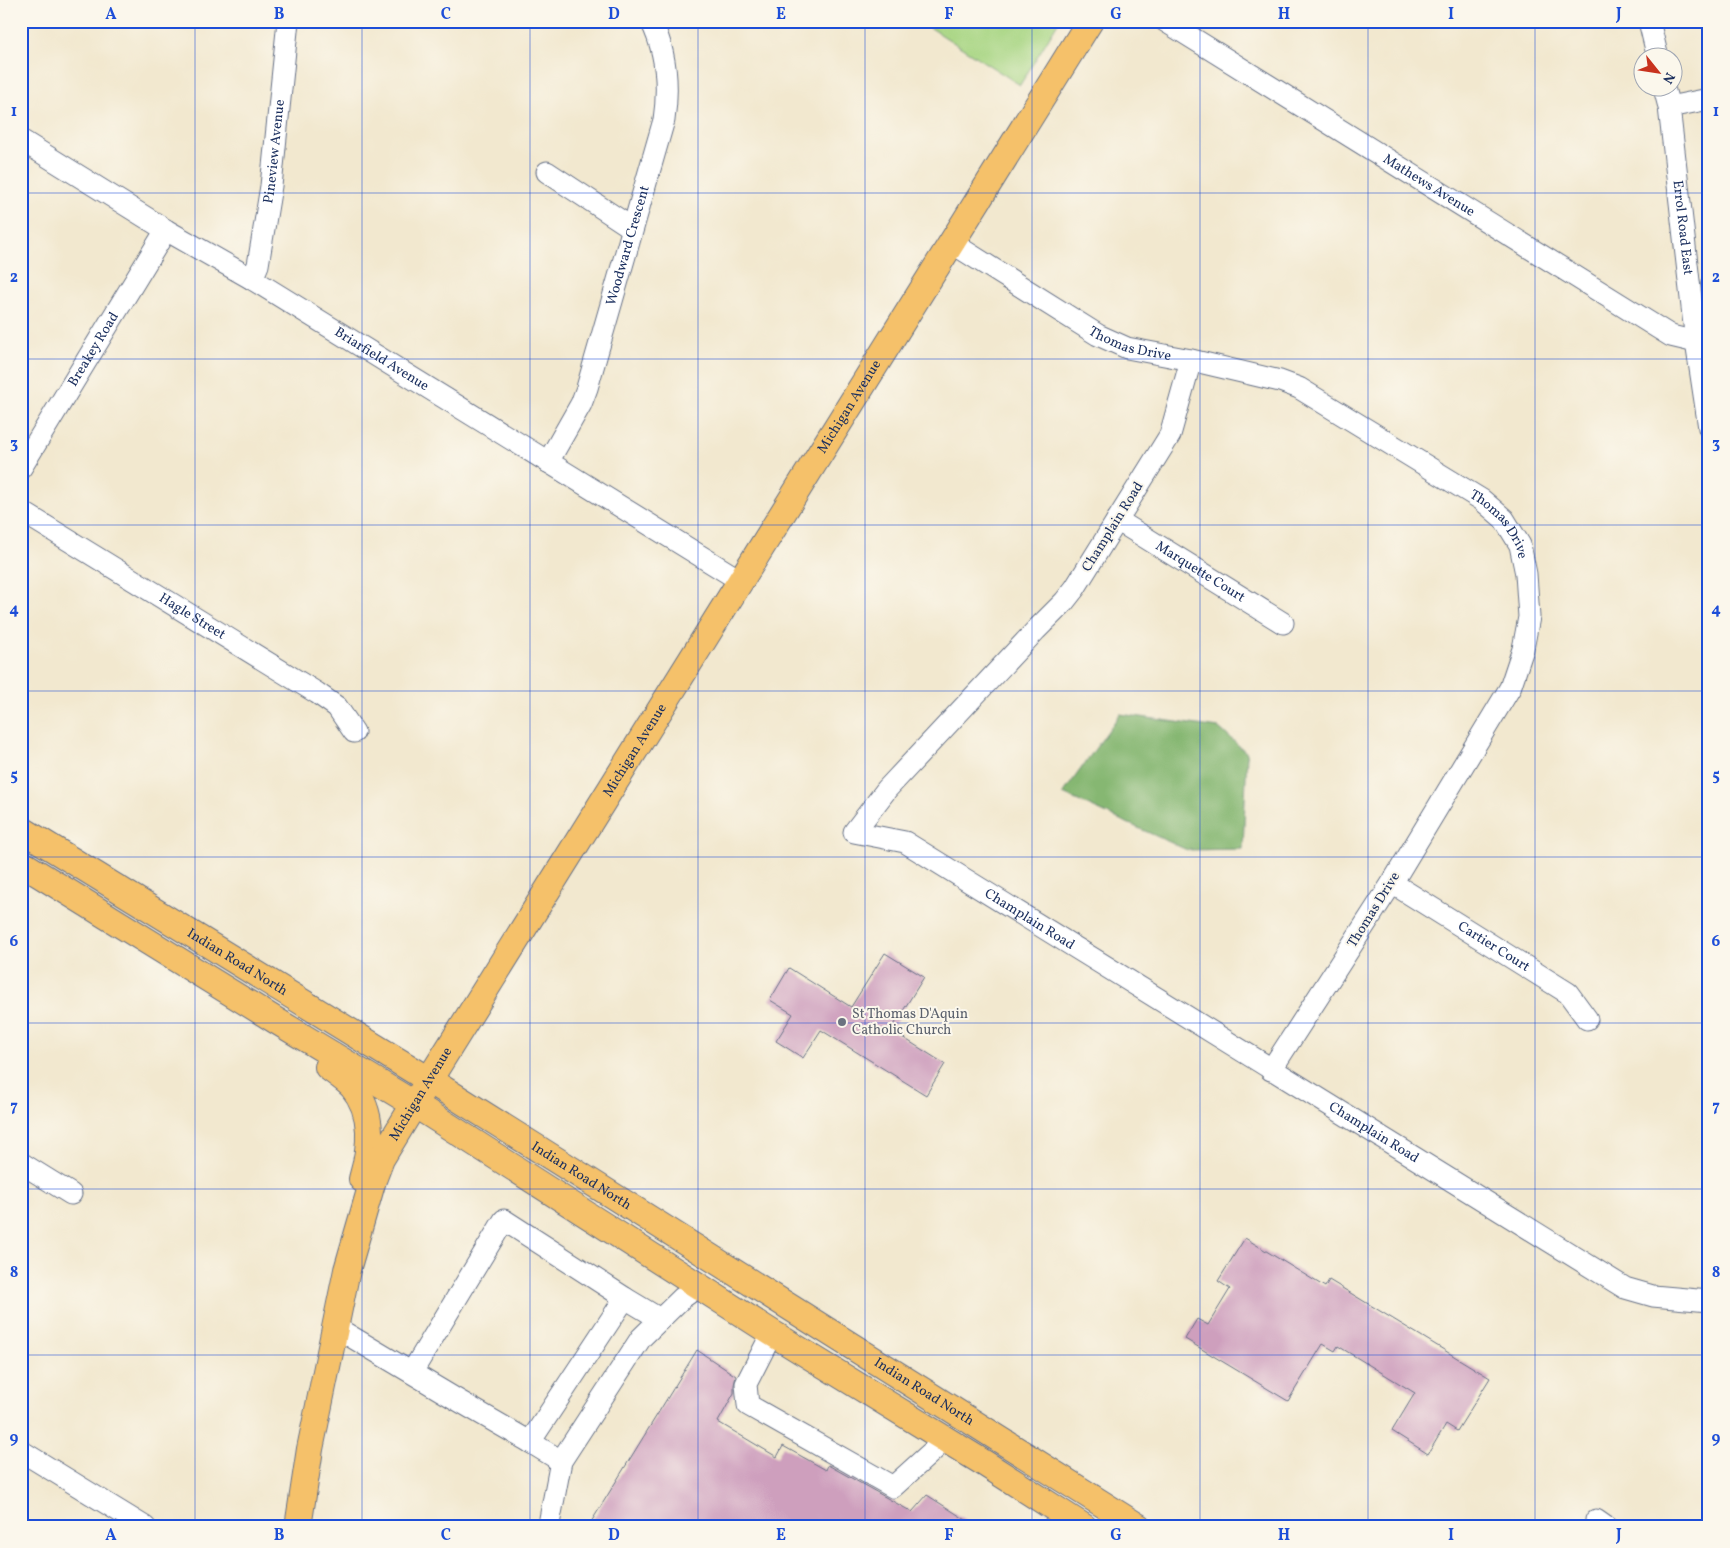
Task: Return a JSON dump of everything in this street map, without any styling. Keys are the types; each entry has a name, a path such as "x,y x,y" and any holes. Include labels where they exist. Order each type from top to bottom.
{"main road":[{"name":"Michigan Avenue","path":"298,1527 310,1449 347,1270 377,1168 428,1080 1090,21"},
{"name":"Indian Road North","path":"21,829 428,1080 1138,1527"},
{"name":"Indian Road North","path":"21,863 414,1104 772,1333 946,1439 1084,1527"},
{"path":"275,1020 314,1057 352,1087 365,1109 369,1123 369,1150 348,1225 345,1252 347,1270"}],"street":[{"name":"Pineview Avenue","path":"252,279 258,265 271,186 288,21"},
{"name":"Woodward Crescent","path":"548,462 588,388 664,120 667,79 660,40 651,21"},
{"name":"Mathews Avenue","path":"1165,21 1671,336 1696,342"},
{"path":"1649,21 1656,48"},
{"name":"Errol Road East","path":"1667,98 1696,342 1709,428"},
{"path":"1682,98 1709,99"},
{"name":"Briarfield Avenue","path":"21,140 166,230 252,279 741,581"},
{"path":"547,172 632,228"},
{"name":"Breakey Road","path":"21,468 166,230"},
{"name":"Thomas Drive","path":"952,243 1098,335 1127,348 1191,360 1280,381 1299,388 1482,500 1504,519 1520,544 1526,574 1528,617 1523,649 1510,688 1392,883 1271,1070"},
{"name":"Champlain Road","path":"1191,360 1170,435 1085,572 1064,602 887,789 854,832 905,842 1625,1288 1653,1296 1709,1301"},
{"name":"Hagle Street","path":"21,511 337,706 354,732"},
{"name":"Marquette Court","path":"1117,520 1283,623"},
{"name":"Cartier Court","path":"1392,883 1568,993 1587,1019"},
{"path":"21,1163 71,1194"},
{"path":"412,1372 504,1220 660,1319"},
{"path":"547,1527 561,1461 640,1338 682,1298 699,1286"},
{"path":"530,1442 625,1298"},
{"path":"336,1327 561,1461"},
{"path":"772,1333 746,1384 748,1404 893,1487 946,1439"},
{"path":"21,1451 145,1527"}],"green space":[{"path":"920,21 1059,21 1020,85"},
{"path":"1120,714 1219,728 1247,753 1243,849 1187,850 1063,794"}],"building":[{"name":"St Thomas D'Aquin Catholic Church","path":"885,953 924,977 891,1030 945,1064 926,1095 821,1030 803,1058 776,1041 793,1014 770,1000 789,968 851,1007"},
{"path":"1245,1238 1325,1287 1329,1280 1490,1378 1457,1431 1446,1424 1428,1454 1392,1431 1415,1393 1338,1346 1335,1351 1323,1344 1288,1401 1185,1339 1197,1319 1208,1325 1230,1289 1218,1281"},
{"path":"697,1350 736,1376 734,1393 718,1422 777,1457 783,1446 826,1470 828,1465 912,1512 927,1495 977,1527 588,1527"}],"place":[{"name":"St Thomas D'Aquin Catholic Church","path":"842,1022"}]}
